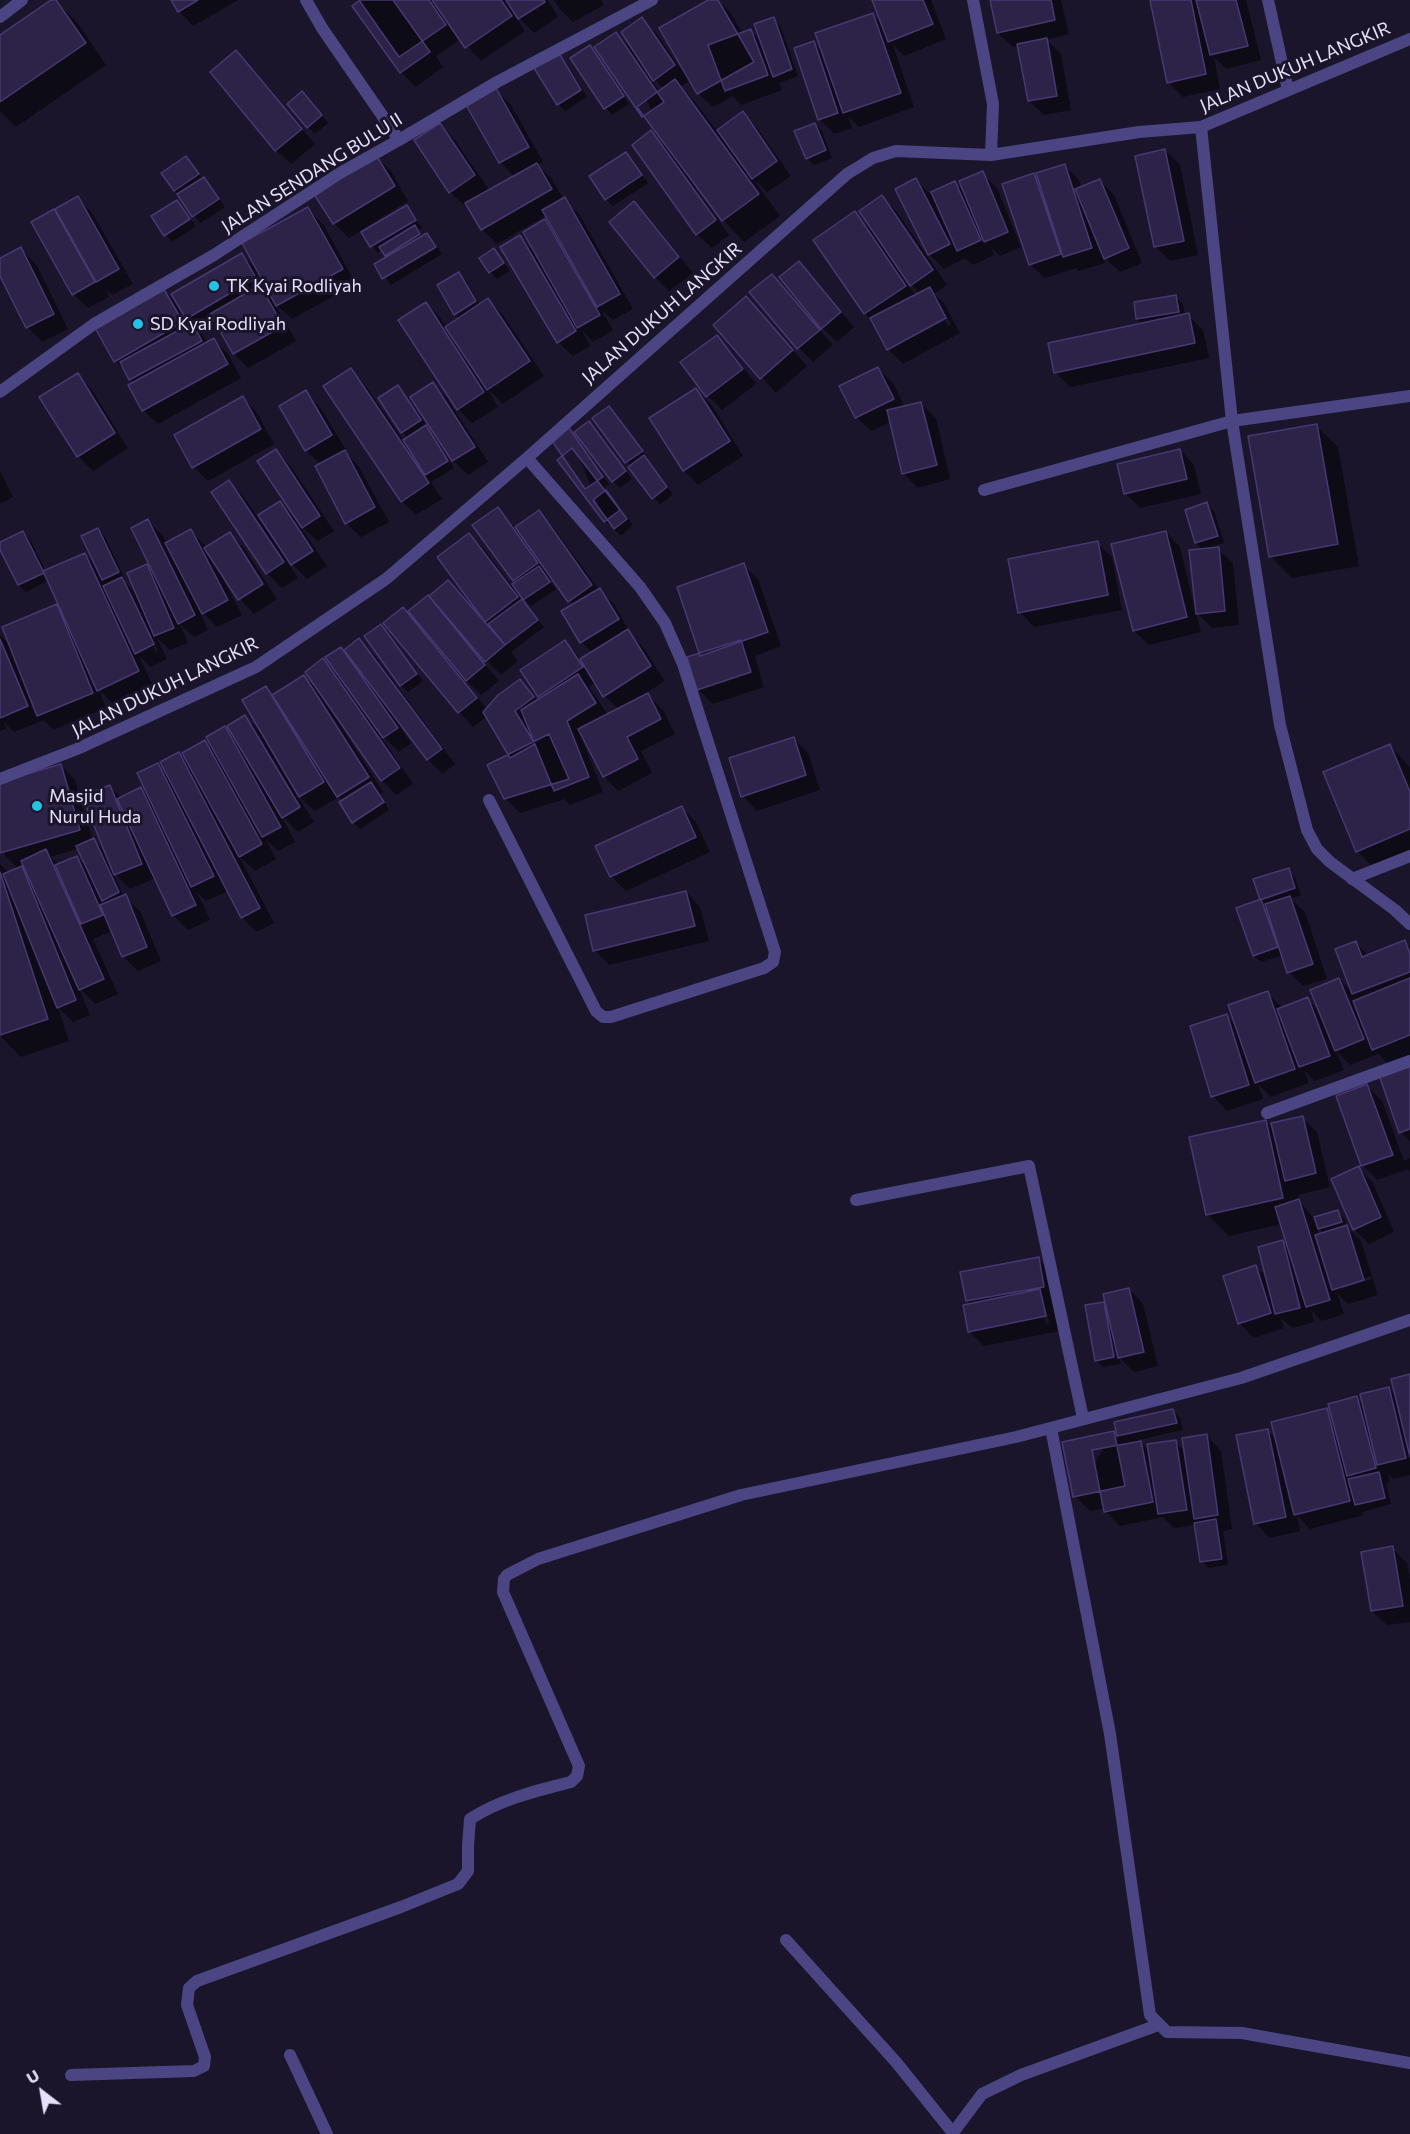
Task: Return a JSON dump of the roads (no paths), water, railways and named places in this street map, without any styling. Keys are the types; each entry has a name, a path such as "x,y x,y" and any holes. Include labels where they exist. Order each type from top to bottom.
{"street":[{"path":"0,17 22,0"},
{"path":"306,0 322,28 399,140"},
{"name":"JALAN SENDANG BULU II","path":"0,392 94,324 214,255 340,173 496,82 652,0"},
{"path":"973,0 993,104 991,155"},
{"path":"1268,0 1288,90"},
{"name":"JALAN DUKUH LANGKIR","path":"0,779 77,749 256,666 386,579 527,458 847,174 873,158 896,151 991,155 1139,132 1201,127 1410,39"},
{"path":"1201,127 1232,421 1280,725 1306,830 1317,849 1410,924"},
{"path":"984,490 1232,421 1410,396"},
{"path":"489,800 596,1011 603,1017 610,1017 764,968 772,962 775,952 772,941 683,664 664,623 640,587 527,458"},
{"path":"1352,879 1410,856"},
{"path":"1267,1113 1410,1061"},
{"path":"856,1200 1029,1166 1083,1418"},
{"path":"71,2075 194,2071 204,2066 205,2057 187,2005 189,1988 197,1981 402,1907 458,1884 468,1871 470,1819 516,1796 571,1782 577,1776 579,1766 503,1592 507,1575 538,1559 741,1495 1005,1440 1241,1378 1410,1320"},
{"path":"1050,1428 1110,1734 1150,2015 1167,2032 1242,2033 1410,2063"},
{"path":"786,1940 896,2062 953,2134 982,2094 1021,2075 1158,2025"},
{"path":"290,2055 327,2134"}],"place":[{"name":"TK Kyai Rodliyah","path":"214,286"},
{"name":"SD Kyai Rodliyah","path":"138,324"},
{"name":"Masjid Nurul Huda","path":"37,806"}]}
